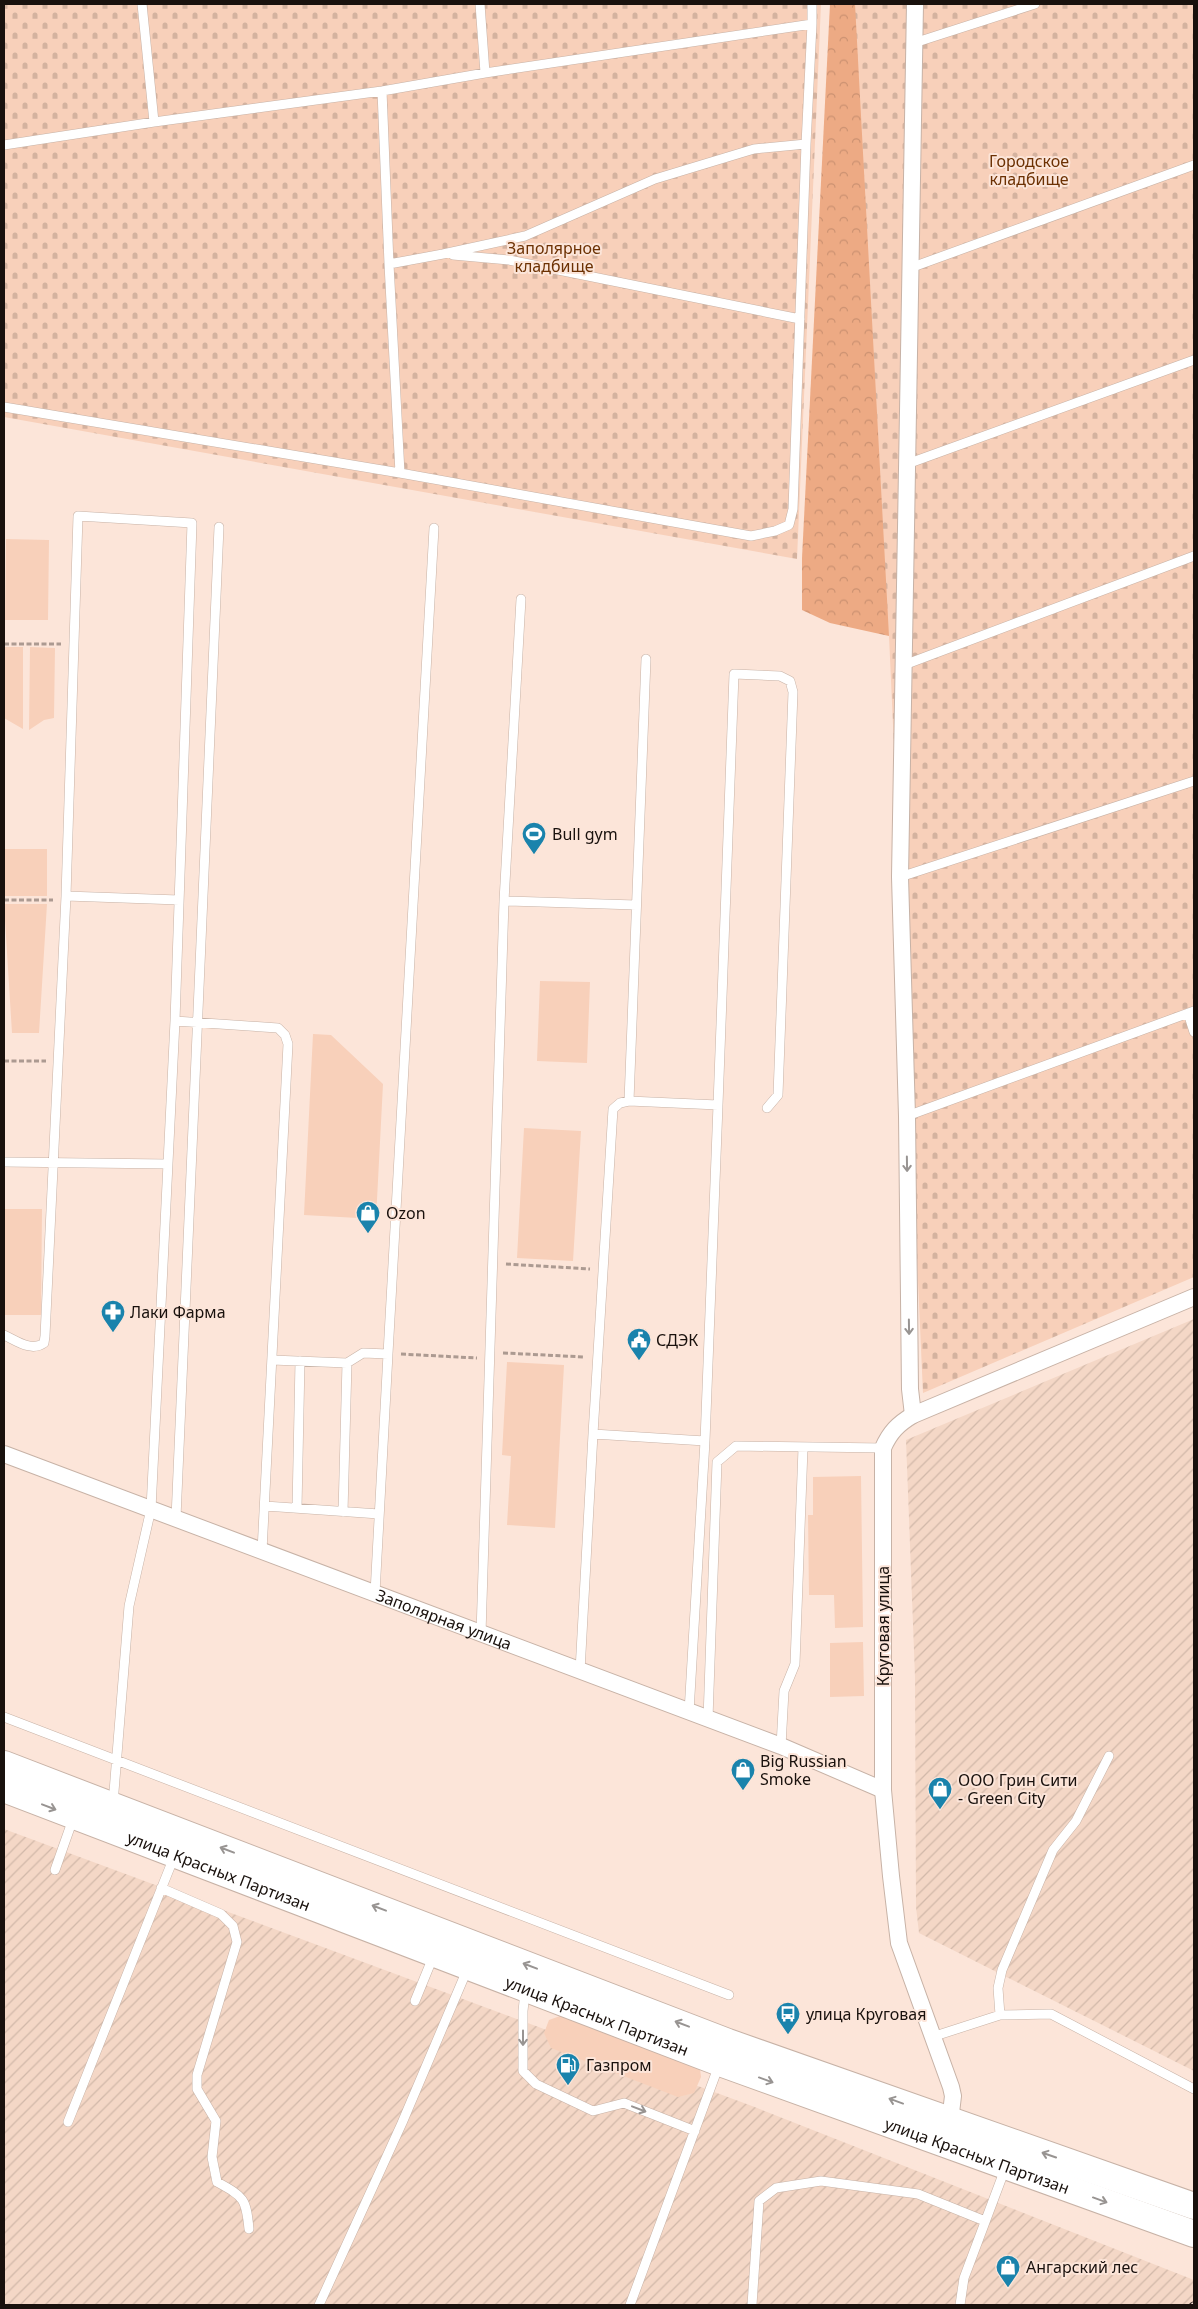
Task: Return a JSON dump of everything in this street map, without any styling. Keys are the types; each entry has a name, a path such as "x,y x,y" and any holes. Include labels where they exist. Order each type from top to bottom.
{"main road":[{"name":"улица Красных Партизан","path":"4,1764 724,2052 946,2132 1194,2206"},
{"name":"улица Красных Партизан","path":"4,1789 525,1989 724,2052"},
{"name":"улица Красных Партизан","path":"946,2132 1006,2166 1194,2234"}],"street":[{"path":"913,1415 910,1389 907,1116 900,877 915,4"},
{"path":"883,1448 894,1428 913,1415 1194,1297"},
{"name":"Круговая улица","path":"883,1448 883,1790 899,1943 934,2036 953,2096 946,2132"},
{"name":"Заполярная улица","path":"4,1454 781,1746 883,1790"}],"lane":[{"path":"142,4 154,122"},
{"path":"480,4 485,74"},
{"path":"4,407 400,473 751,536 775,531 789,525 793,509 812,4"},
{"path":"914,43 1034,4"},
{"path":"4,145 154,122 382,91 812,24"},
{"path":"382,91 400,473"},
{"path":"389,264 525,236 664,176 754,149 806,144"},
{"path":"910,268 1194,165"},
{"path":"443,254 509,260 800,319"},
{"path":"907,464 1194,360"},
{"path":"4,1335 32,1348 44,1343 66,898 78,516 192,523 175,1021 151,1509 129,1606 113,1806"},
{"path":"176,1518 219,527"},
{"path":"375,1593 434,528"},
{"path":"904,665 1194,556"},
{"path":"481,1634 504,901 521,599"},
{"path":"629,1101 646,659"},
{"path":"688,1712 705,1441 734,674 780,676 790,681 793,692 778,1095 767,1108"},
{"path":"900,877 1194,781"},
{"path":"66,898 179,900"},
{"path":"504,901 636,905"},
{"path":"907,1116 1191,1012 1194,1032"},
{"path":"175,1021 278,1028 285,1034 288,1044 262,1551"},
{"path":"580,1671 611,1116 613,1109 620,1103 629,1101 718,1106"},
{"path":"4,1162 168,1164"},
{"path":"272,1360 346,1363 363,1353 388,1354"},
{"path":"297,1508 300,1361"},
{"path":"343,1512 346,1363"},
{"path":"594,1434 705,1441"},
{"path":"708,1719 717,1462 736,1446 883,1448"},
{"path":"781,1746 784,1692 796,1664 803,1448"},
{"path":"265,1506 379,1514"},
{"path":"4,1718 729,1995"},
{"path":"1000,2015 998,1988 1002,1970 1053,1850 1076,1821 1109,1756"},
{"path":"55,1870 74,1816"},
{"path":"68,2122 160,1888 175,1855"},
{"path":"160,1888 221,1914 233,1926 237,1942 197,2075 197,2089 216,2121 212,2157 217,2182 234,2192 247,2205 249,2229"},
{"path":"415,2001 434,1954"},
{"path":"319,2305 402,2123 468,1967"},
{"path":"525,1989 523,2071 536,2084 592,2111 624,2103 694,2131"},
{"path":"934,2036 1000,2015 1051,2014 1194,2089"},
{"path":"630,2305 724,2052"},
{"path":"960,2305 964,2278 1006,2166"},
{"path":"752,2305 759,2200 776,2188 821,2181 918,2194 985,2221"}],"path":[{"path":"4,644 74,644"},
{"path":"4,900 66,898"},
{"path":"4,1061 58,1061"},
{"path":"493,1264 603,1269"},
{"path":"388,1354 598,1358"}],"shaded area":[{"path":"1194,1319 1194,2071 919,1933 916,1907 915,1677 906,1440"},
{"path":"4,1829 752,2106 1194,2280 1194,2305 4,2305"}],"green space":[{"name":"Заполярное кладбище","path":"4,4 821,4 797,559 4,417"},
{"path":"830,4 901,4 889,636 830,623 802,610 802,558"},
{"name":"Городское кладбище","path":"855,4 1194,4 1194,1277 923,1393 889,636"},
{"path":"6,539 49,540 48,620 5,620"},
{"path":"4,647 23,647 23,729 4,718"},
{"path":"30,647 55,648 54,718 44,720 29,730"},
{"path":"5,849 47,849 47,896 5,896"},
{"path":"4,904 47,904 39,1033 12,1033"},
{"path":"540,981 590,982 587,1063 537,1061"},
{"path":"313,1034 331,1035 383,1084 376,1219 304,1215"},
{"path":"524,1128 581,1131 573,1261 517,1258"},
{"path":"4,1209 42,1209 41,1315 4,1315"},
{"path":"507,1362 564,1365 555,1528 507,1525 511,1456 502,1455"},
{"path":"861,1476 863,1627 835,1628 834,1595 809,1595 808,1515 813,1515 813,1477"},
{"path":"863,1642 864,1696 830,1697 830,1643"},
{"path":"560,2016 700,2069 701,2077 694,2093 678,2097 551,2048 544,2033 549,2020"}],"place":[{"name":"Bull gym","path":"534,855"},
{"name":"Ozon","path":"368,1234"},
{"name":"Лаки Фарма","path":"113,1333"},
{"name":"СДЭК","path":"639,1361"},
{"name":"Big Russian Smoke","path":"743,1791"},
{"name":"ООО Грин Сити - Green City","path":"940,1810"},
{"name":"улица Круговая","path":"788,2035"},
{"name":"Газпром","path":"568,2086"},
{"name":"Ангарский лес","path":"1008,2288"}]}
